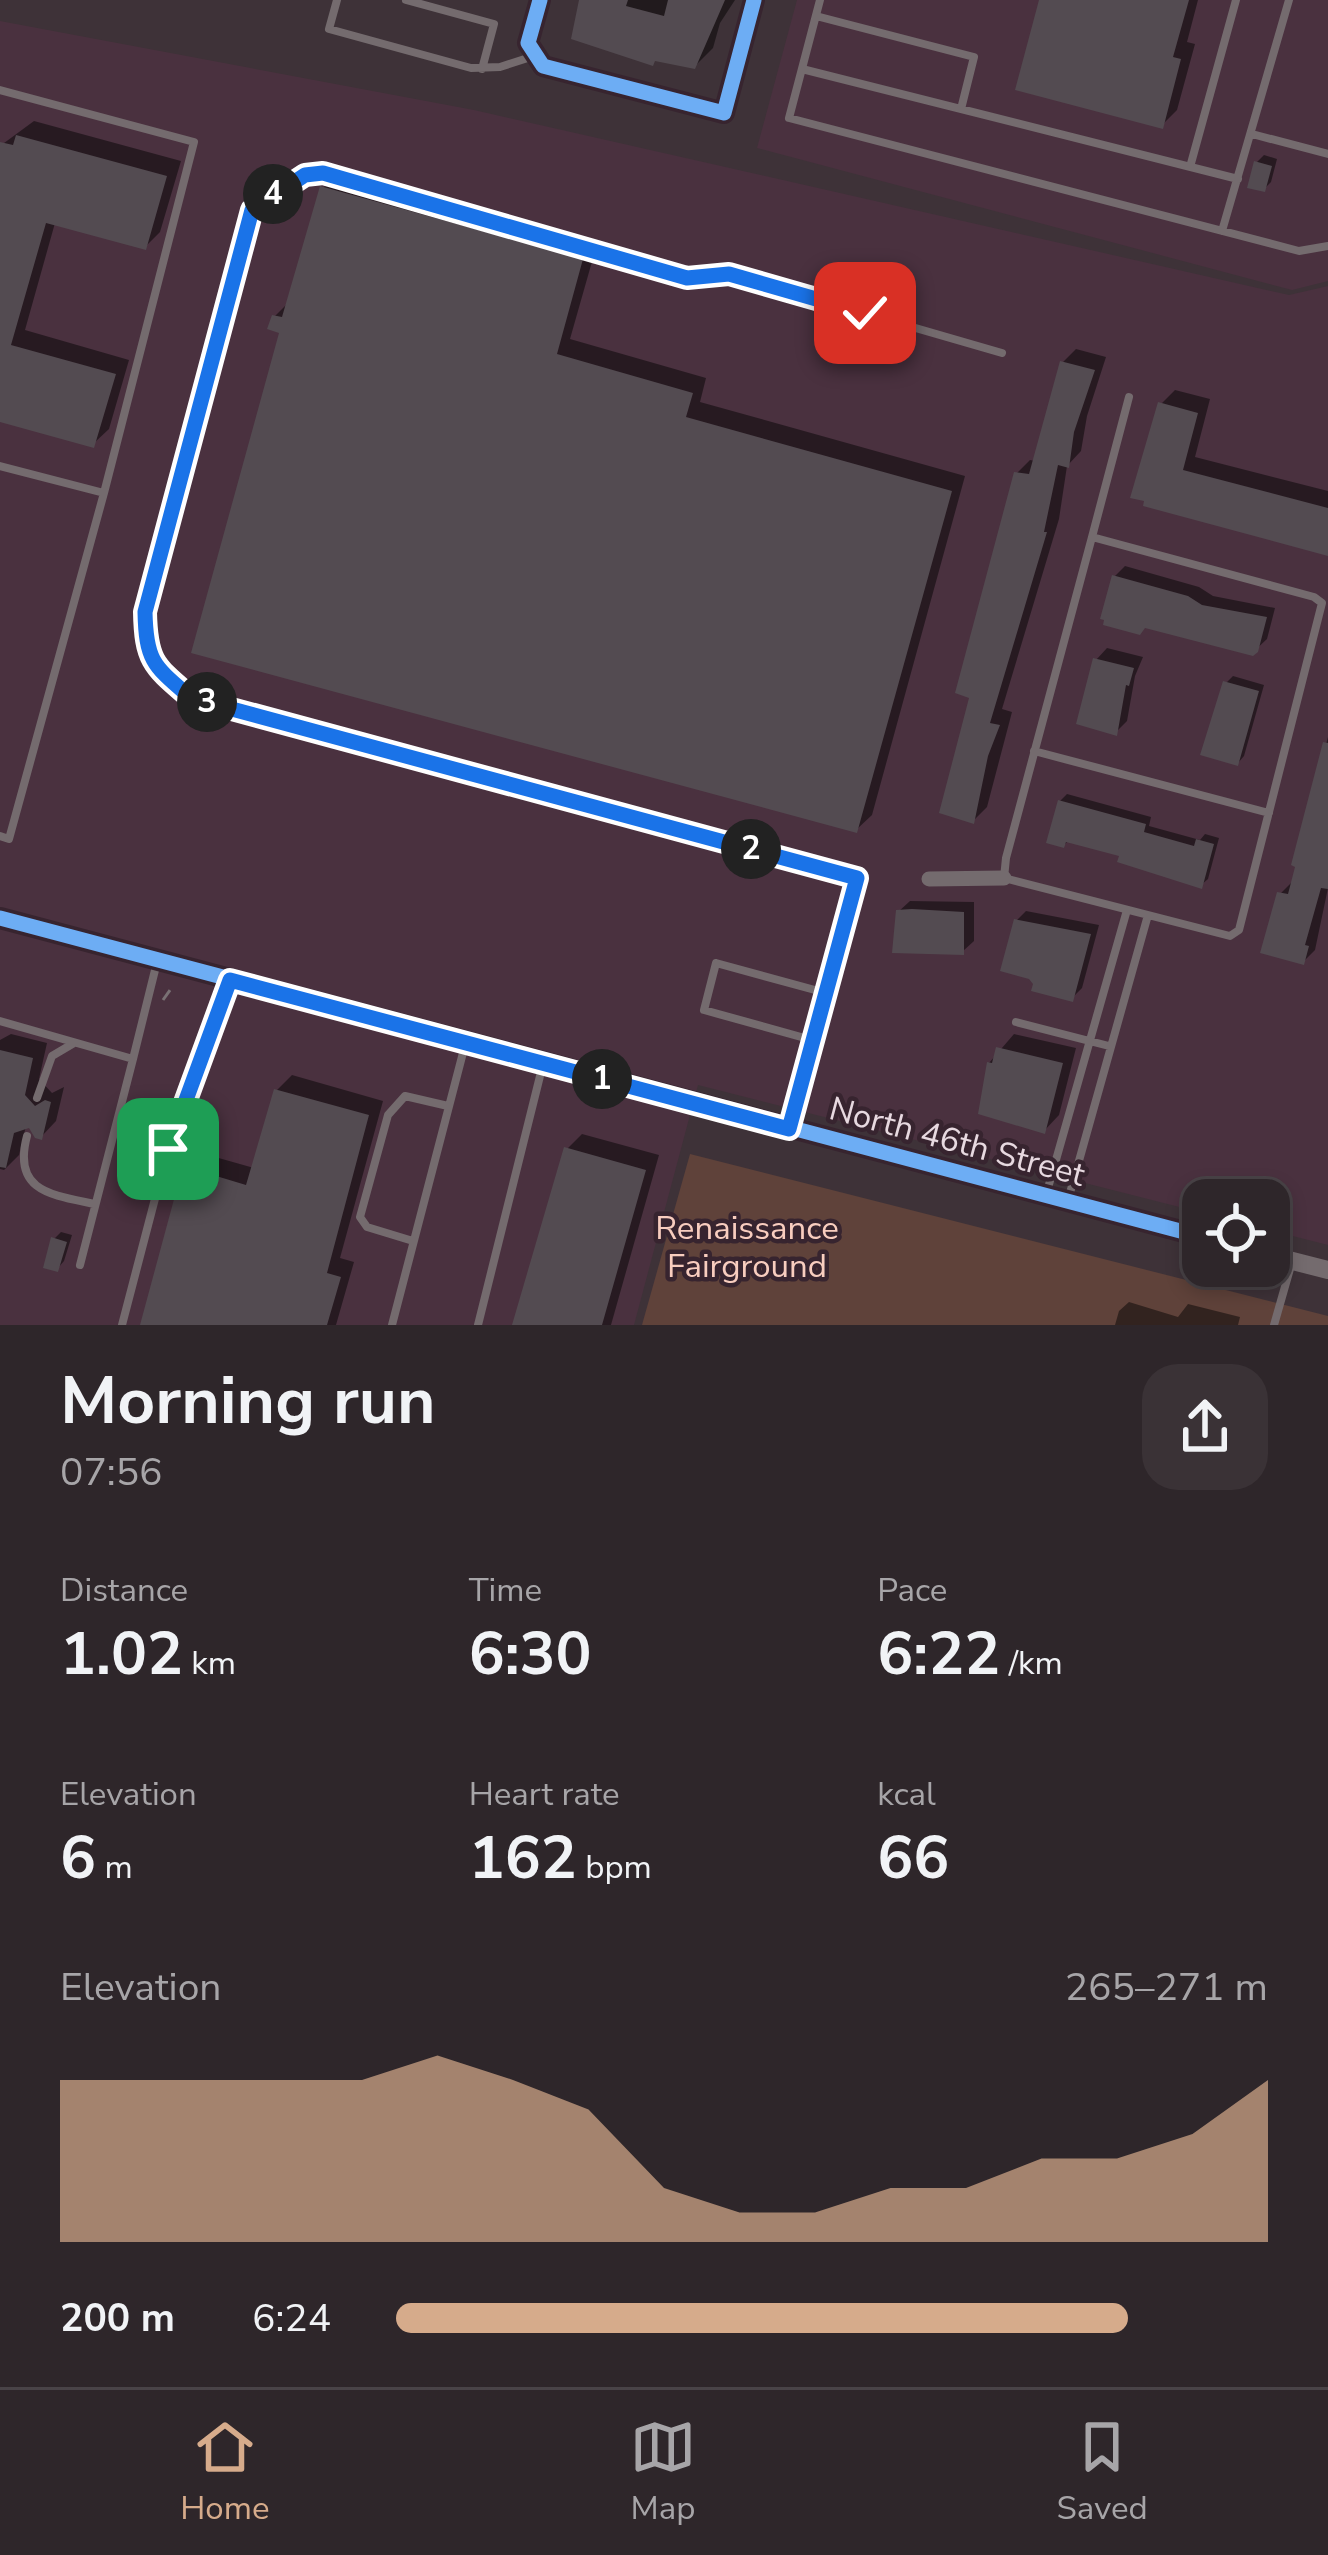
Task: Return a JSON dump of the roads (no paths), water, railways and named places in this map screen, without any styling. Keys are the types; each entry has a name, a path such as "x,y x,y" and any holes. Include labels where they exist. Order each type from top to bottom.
{"street":[{"path":"540,0 528,43 543,66 724,113 754,0"},
{"path":"929,879 1004,878"},
{"name":"North 46th Street","path":"0,918 1182,1232"},
{"path":"1292,1261 1328,1270"}],"lane":[{"path":"337,0 329,29 482,69 536,55"},
{"path":"406,0 494,24 482,69"},
{"path":"820,0 789,118 1299,251 1328,246"},
{"path":"1190,167 1236,0"},
{"path":"1222,231 1289,0"},
{"path":"816,16 974,56 961,109"},
{"path":"802,69 1238,179"},
{"path":"0,90 194,142 9,839 0,836"},
{"path":"1252,134 1328,154"},
{"path":"789,1129 857,878 191,698 146,652 145,612 152,575 252,210 305,175 323,173 687,278 729,274 1002,353"},
{"path":"1092,537 1314,597 1322,604 1239,930 1231,936 1004,878 1034,751 1092,537 1130,397"},
{"path":"0,466 104,493"},
{"path":"1034,751 1268,813"},
{"path":"1046,1196 1127,910"},
{"path":"1068,1202 1148,915"},
{"path":"80,1265 157,961"},
{"path":"813,1040 704,1010 716,963 826,993"},
{"path":"122,1325 168,1149 230,980"},
{"path":"0,1021 133,1059"},
{"path":"1016,1022 1109,1046"},
{"path":"38,1098 52,1056 75,1042"},
{"path":"392,1325 465,1043"},
{"path":"478,1325 543,1063"},
{"path":"413,1241 367,1227 359,1217 388,1115 405,1096 448,1106"},
{"path":"27,1136 22,1164 26,1178 40,1189 95,1204"},
{"path":"1274,1325 1292,1261"}],"park label":[{"name":"Renaissance Fairground","path":"747,1247"}]}
